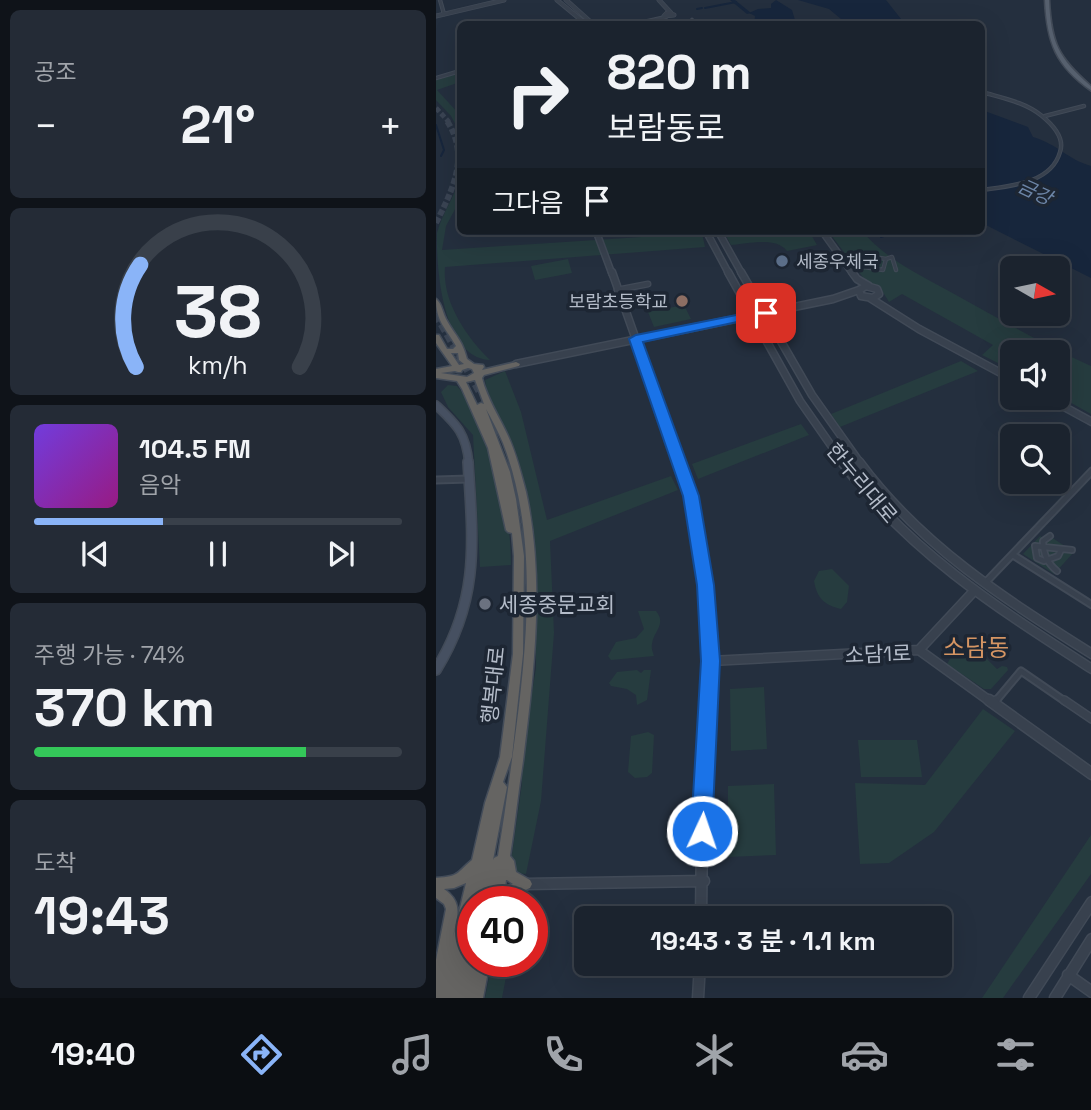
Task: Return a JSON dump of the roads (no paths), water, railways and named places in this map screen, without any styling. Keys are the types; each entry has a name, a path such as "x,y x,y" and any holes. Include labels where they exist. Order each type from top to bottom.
{"highway":[{"path":"436,301 442,317 469,360 494,368"},
{"path":"436,337 466,388 483,403"},
{"path":"448,355 460,345"},
{"path":"460,345 463,359 475,369 483,403"},
{"path":"438,374 452,366 448,355"},
{"path":"459,376 475,369 516,364"},
{"path":"483,403 481,382 494,368"},
{"path":"438,374 459,376 468,380 475,369"},
{"name":"행복대로","path":"483,403 506,472 524,555 507,844 500,886"},
{"path":"482,886 512,757"},
{"path":"491,886 512,757"},
{"name":"행복대로","path":"445,998 491,803 512,757"},
{"path":"507,844 507,867 511,876 526,884"},
{"path":"436,884 458,883 470,873 480,850"},
{"path":"521,886 526,884"},
{"path":"436,891 449,900 452,909 436,994"},
{"path":"457,998 462,977"},
{"path":"468,998 476,977"},
{"path":"476,998 480,977"}],"main road":[{"path":"1049,0 1048,26 1051,43 1063,62 1091,88"},
{"path":"436,403 463,433 467,448 473,557 472,586 456,636 436,670"}],"street":[{"path":"440,0 444,15"},
{"path":"436,16 504,0"},
{"path":"557,0 582,21"},
{"path":"566,0 590,21"},
{"path":"651,21 669,17 658,0"},
{"path":"436,78 457,72"},
{"path":"985,93 1016,102 1045,116 1060,130 1065,143 1064,153 1057,165 1043,176 1028,182 985,189"},
{"path":"1045,116 1084,106"},
{"path":"597,235 691,496 705,585 711,661 702,831 702,906"},
{"name":"한누리대로","path":"708,235 829,446 920,549 974,592 1091,669"},
{"name":"한누리대로","path":"720,235 808,391 842,442 882,490 931,541 985,583 1091,654"},
{"path":"820,235 867,298 912,325 1000,370"},
{"path":"825,235 857,279 877,289 880,298 1000,369"},
{"path":"864,267 866,256 886,260 892,257 896,270"},
{"path":"854,270 864,267 885,271 886,260"},
{"path":"617,290 648,284"},
{"path":"516,364 833,299 869,286"},
{"path":"833,299 867,298 879,294"},
{"path":"1070,406 1091,419"},
{"path":"1070,409 1091,419"},
{"path":"985,583 1091,471"},
{"path":"436,480 469,479"},
{"path":"1050,536 1043,541 1043,546 1047,561 1057,570"},
{"path":"1043,546 1072,550"},
{"path":"1047,561 1058,556 1061,550"},
{"path":"1013,555 1091,605"},
{"path":"919,650 974,592"},
{"name":"소담1로","path":"711,661 919,650 1091,774"},
{"path":"993,704 1021,671 1091,719"},
{"path":"526,884 704,881"},
{"path":"1029,998 1091,902"},
{"path":"1055,998 1091,939"},
{"path":"1068,975 1091,992"},
{"path":"698,998 699,976"}],"water":[{"path":"776,0 792,10 798,21 754,21 755,16 749,13 771,8 771,4"},
{"path":"798,0 886,0 903,21 840,21 829,9"},
{"name":"금강","path":"985,111 1028,127 1033,137 1091,166 1091,278 1070,267 1070,256 1047,256 985,225"}],"waterway":[{"path":"732,0 749,13"},
{"path":"705,8 736,2"},
{"path":"697,9 702,8"},
{"path":"436,125 444,150 441,156"},
{"path":"881,237 886,235"}],"tunnel":[{"path":"436,108 449,122"},
{"path":"447,121 457,147"},
{"path":"436,223 453,185 457,166"},
{"path":"436,314 481,394"}],"place":[{"name":"세종우체국","path":"782,261"},
{"name":"보람초등학교","path":"682,301"},
{"name":"세종중문교회","path":"485,604"}],"district":[{"name":"소담동","path":"976,647"}]}
